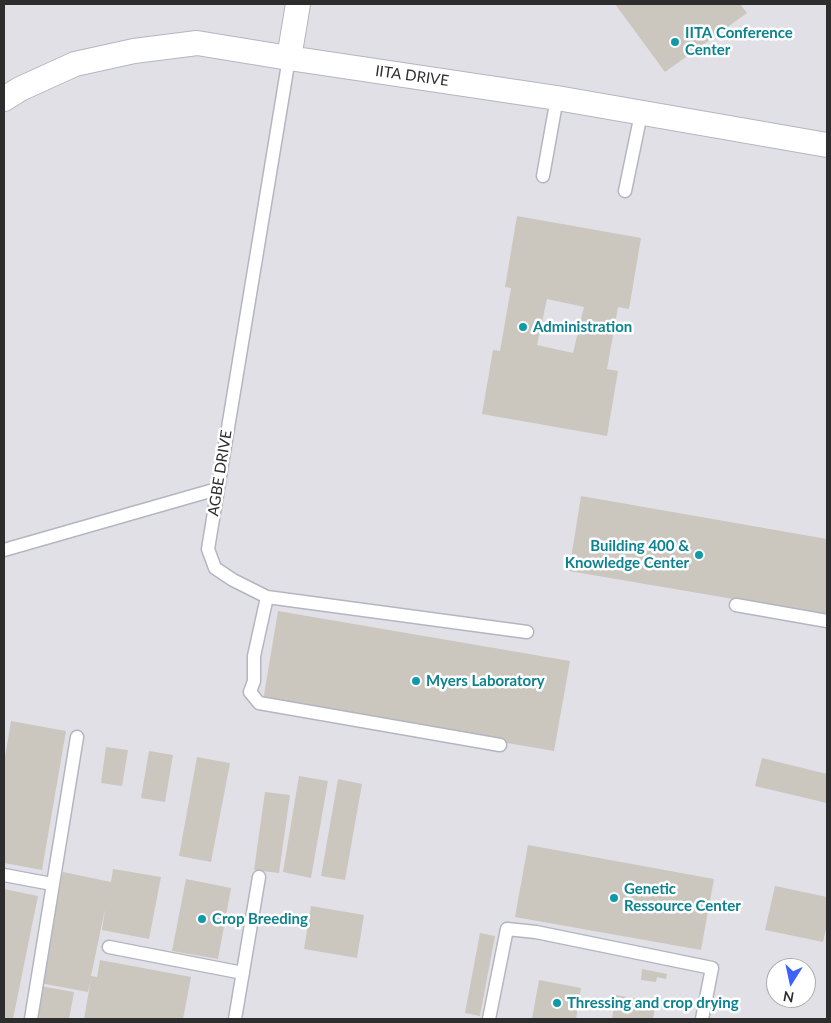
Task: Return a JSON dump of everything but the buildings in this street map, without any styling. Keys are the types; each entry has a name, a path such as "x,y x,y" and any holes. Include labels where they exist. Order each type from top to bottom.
{"street":[{"path":"289,58 298,4"},
{"name":"IITA DRIVE","path":"4,98 74,64 134,51 197,43 557,98 827,145"}],"lane":[{"name":"AGBE DRIVE","path":"289,58 208,549 215,568 233,580 267,597 528,632"},
{"path":"543,176 557,98"},
{"path":"625,192 641,114"},
{"path":"4,550 217,489"},
{"path":"267,597 254,656 254,681 250,692 259,703 500,745"},
{"path":"736,605 827,621"},
{"path":"30,1019 77,737"},
{"path":"4,875 52,884"},
{"path":"235,1019 259,877"},
{"path":"489,1019 507,929 536,932 712,968 702,1019"},
{"path":"109,948 243,974"}],"shaded area":[{"path":"4,4 827,4 827,1019 4,1019"}],"place":[{"name":"IITA Conference Center","path":"675,42"},
{"name":"Administration","path":"523,327"},
{"name":"Building 400 & Knowledge Center","path":"699,555"},
{"name":"Myers Laboratory","path":"416,681"},
{"name":"Genetic Ressource Center","path":"614,898"},
{"name":"Crop Breeding","path":"202,919"},
{"name":"Thressing and crop drying","path":"557,1003"}]}
